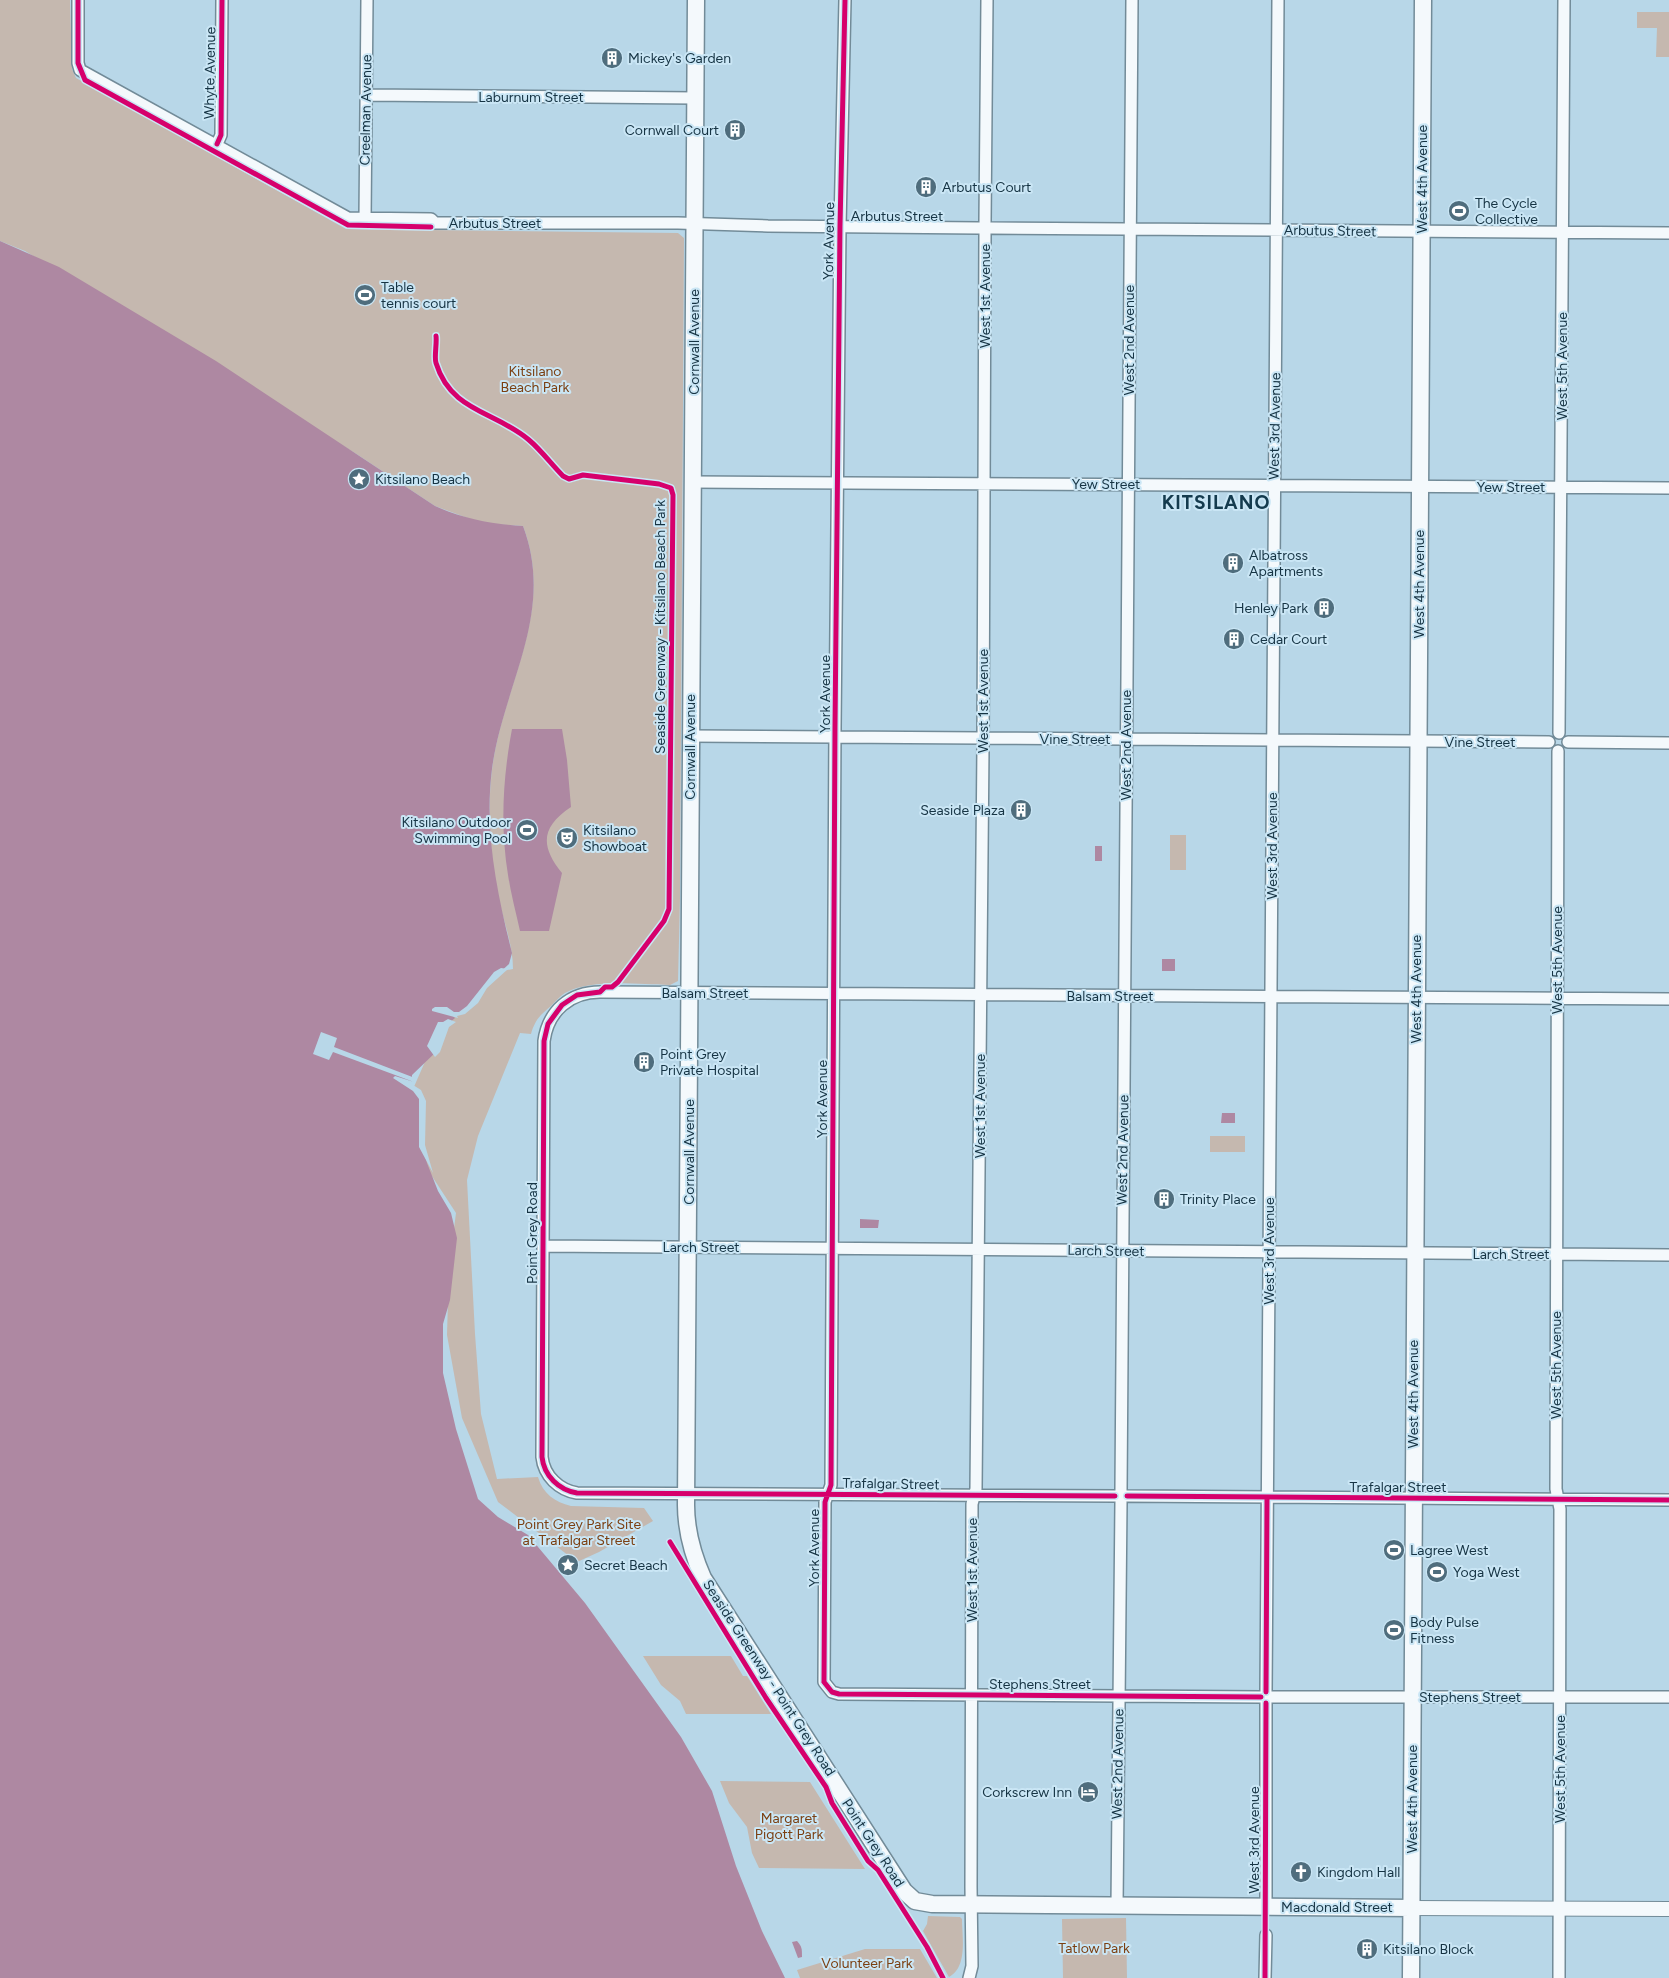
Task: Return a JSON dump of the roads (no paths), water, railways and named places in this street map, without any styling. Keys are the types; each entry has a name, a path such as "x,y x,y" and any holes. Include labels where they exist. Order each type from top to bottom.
{"main road":[{"name":"Cornwall Avenue","path":"686,1493 696,0"},
{"name":"West 4th Avenue","path":"1411,1978 1423,0"},
{"name":"Point Grey Road","path":"686,1493 686,1519 689,1538 703,1578 904,1890 914,1901"},
{"name":"Macdonald Street","path":"914,1901 932,1904 1411,1908"}],"street":[{"name":"Arbutus Street","path":"78,0 78,63 80,70 348,218 430,220 435,223 695,223 985,228 1669,232"},
{"name":"Whyte Avenue","path":"216,144 221,135 222,0"},
{"name":"Creelman Avenue","path":"365,219 367,0"},
{"name":"York Avenue","path":"824,1682 825,1502 831,1485 835,737 840,226 845,0"},
{"name":"West 1st Avenue","path":"969,1978 972,1966 972,1504 976,1485 979,1250 987,0"},
{"name":"West 2nd Avenue","path":"1117,1906 1126,996 1126,739 1132,0"},
{"name":"West 3rd Avenue","path":"1266,1907 1267,1497 1278,0"},
{"name":"West 5th Avenue","path":"1559,733 1564,0"},
{"name":"Laburnum Street","path":"366,95 695,98"},
{"name":"Yew Street","path":"692,482 1669,488"},
{"path":"1559,733 1564,734 1568,742 1566,748 1558,751 1551,748 1549,742 1551,736 1559,733"},
{"name":"Vine Street","path":"690,736 1549,742"},
{"path":"1568,742 1669,743"},
{"name":"West 5th Avenue","path":"1558,751 1555,1254 1556,1489 1560,1509 1559,1978"},
{"name":"Balsam Street","path":"557,1011 570,999 591,992 1669,999"},
{"name":"Point Grey Road","path":"557,1011 548,1024 544,1040 542,1457 544,1469 552,1480 569,1491 577,1493"},
{"name":"Larch Street","path":"543,1246 1669,1255"},
{"name":"Trafalgar Street","path":"577,1493 1669,1500"},
{"name":"Stephens Street","path":"824,1682 832,1692 838,1694 1669,1697"},
{"name":"Macdonald Street","path":"1411,1908 1669,1909"},
{"path":"1265,1978 1266,1935"}],"place":[{"name":"Mickey's Garden","path":"612,58"},
{"name":"Cornwall Court","path":"735,130"},
{"name":"Arbutus Court","path":"926,187"},
{"name":"The Cycle Collective","path":"1459,211"},
{"name":"Table tennis court","path":"365,295"},
{"name":"Kitsilano Beach","path":"359,479"},
{"name":"Albatross Apartments","path":"1233,563"},
{"name":"Henley Park","path":"1324,608"},
{"name":"Cedar Court","path":"1234,639"},
{"name":"Seaside Plaza","path":"1021,810"},
{"name":"Kitsilano Outdoor Swimming Pool","path":"527,830"},
{"name":"Kitsilano Showboat","path":"567,838"},
{"name":"Point Grey Private Hospital","path":"644,1062"},
{"name":"Trinity Place","path":"1164,1199"},
{"name":"Lagree West","path":"1394,1550"},
{"name":"Secret Beach","path":"568,1565"},
{"name":"Yoga West","path":"1437,1572"},
{"name":"Body Pulse Fitness","path":"1394,1630"},
{"name":"Corkscrew Inn","path":"1088,1792"},
{"name":"Kingdom Hall","path":"1301,1872"},
{"name":"Kitsilano Block","path":"1367,1949"}],"district":[{"name":"KITSILANO","path":"1216,502"}],"park label":[{"name":"Kitsilano Beach Park","path":"535,380"},
{"name":"Point Grey Park Site at Trafalgar Street","path":"579,1532"},
{"name":"Margaret Pigott Park","path":"789,1826"},
{"name":"Tatlow Park","path":"1094,1948"},
{"name":"Volunteer Park","path":"867,1963"}]}
